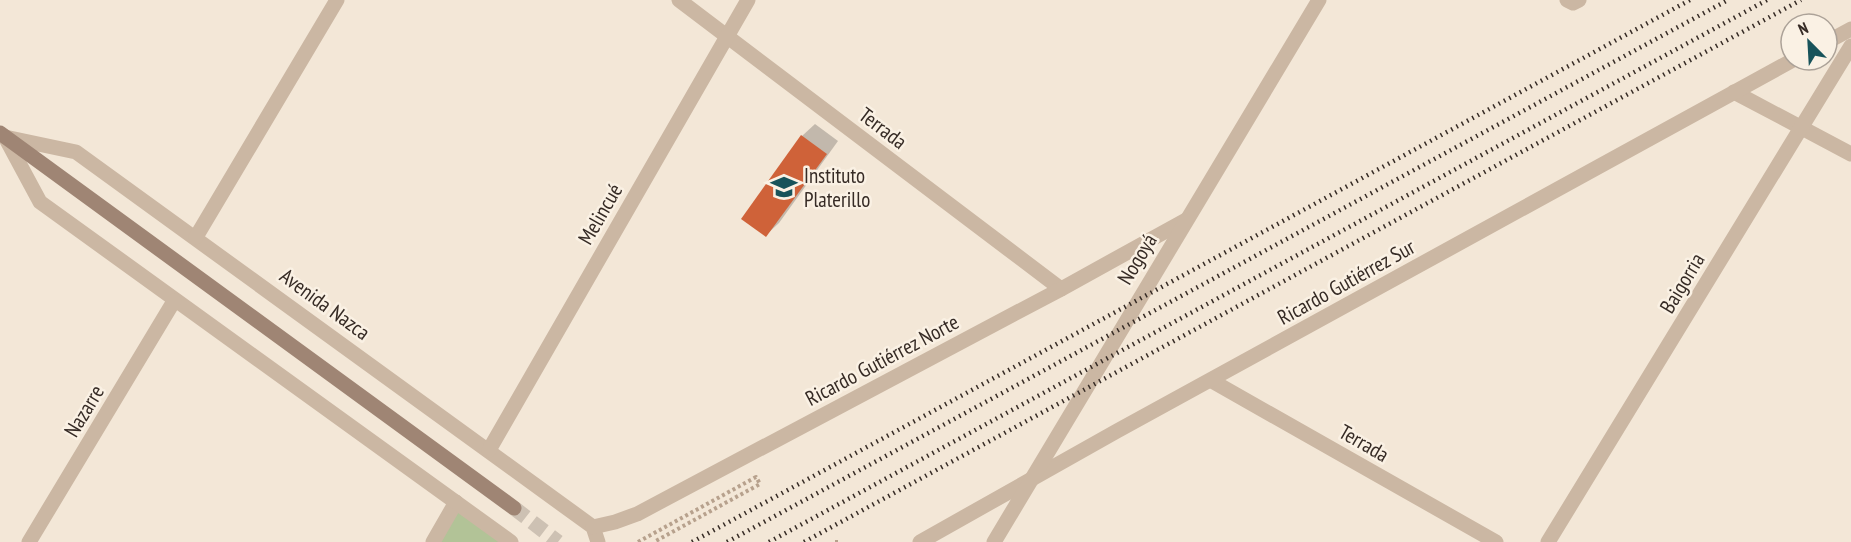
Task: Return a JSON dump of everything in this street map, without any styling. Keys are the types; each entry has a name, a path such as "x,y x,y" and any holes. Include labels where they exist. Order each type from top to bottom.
{"main road":[{"path":"2,135 514,508"}],"street":[{"path":"196,237 337,0"},
{"name":"Terrada","path":"679,0 1061,289"},
{"name":"Melincué","path":"489,450 748,0"},
{"name":"Nogoyá","path":"994,542 1318,0"},
{"name":"Baigorria","path":"1548,542 1851,46"},
{"name":"Ricardo Gutiérrez Sur","path":"920,542 1779,68"},
{"path":"1734,92 1851,154"},
{"path":"2,135 40,202 507,541"},
{"name":"Avenida Nazca","path":"2,135 76,152 593,527"},
{"name":"Ricardo Gutiérrez Norte","path":"593,527 637,514 1061,289 1186,220"},
{"name":"Nazarre","path":"29,542 174,301"},
{"name":"Terrada","path":"1212,381 1496,542"},
{"path":"433,542 456,502"},
{"path":"593,527 598,542"}],"path":[{"path":"638,542 756,477 760,484 654,542"}],"green space":[{"path":"457,504 500,542 435,542"}],"building":[{"name":"Instituto Platerillo","path":"801,135 827,154 766,237 741,219"}],"tunnel":[{"path":"514,508 558,542"}],"railway":[{"path":"692,542 1690,0"},
{"path":"727,542 1728,0"},
{"path":"769,542 1767,0"},
{"path":"804,542 1801,0"}],"place":[{"name":"Instituto Platerillo","path":"784,187"}]}
